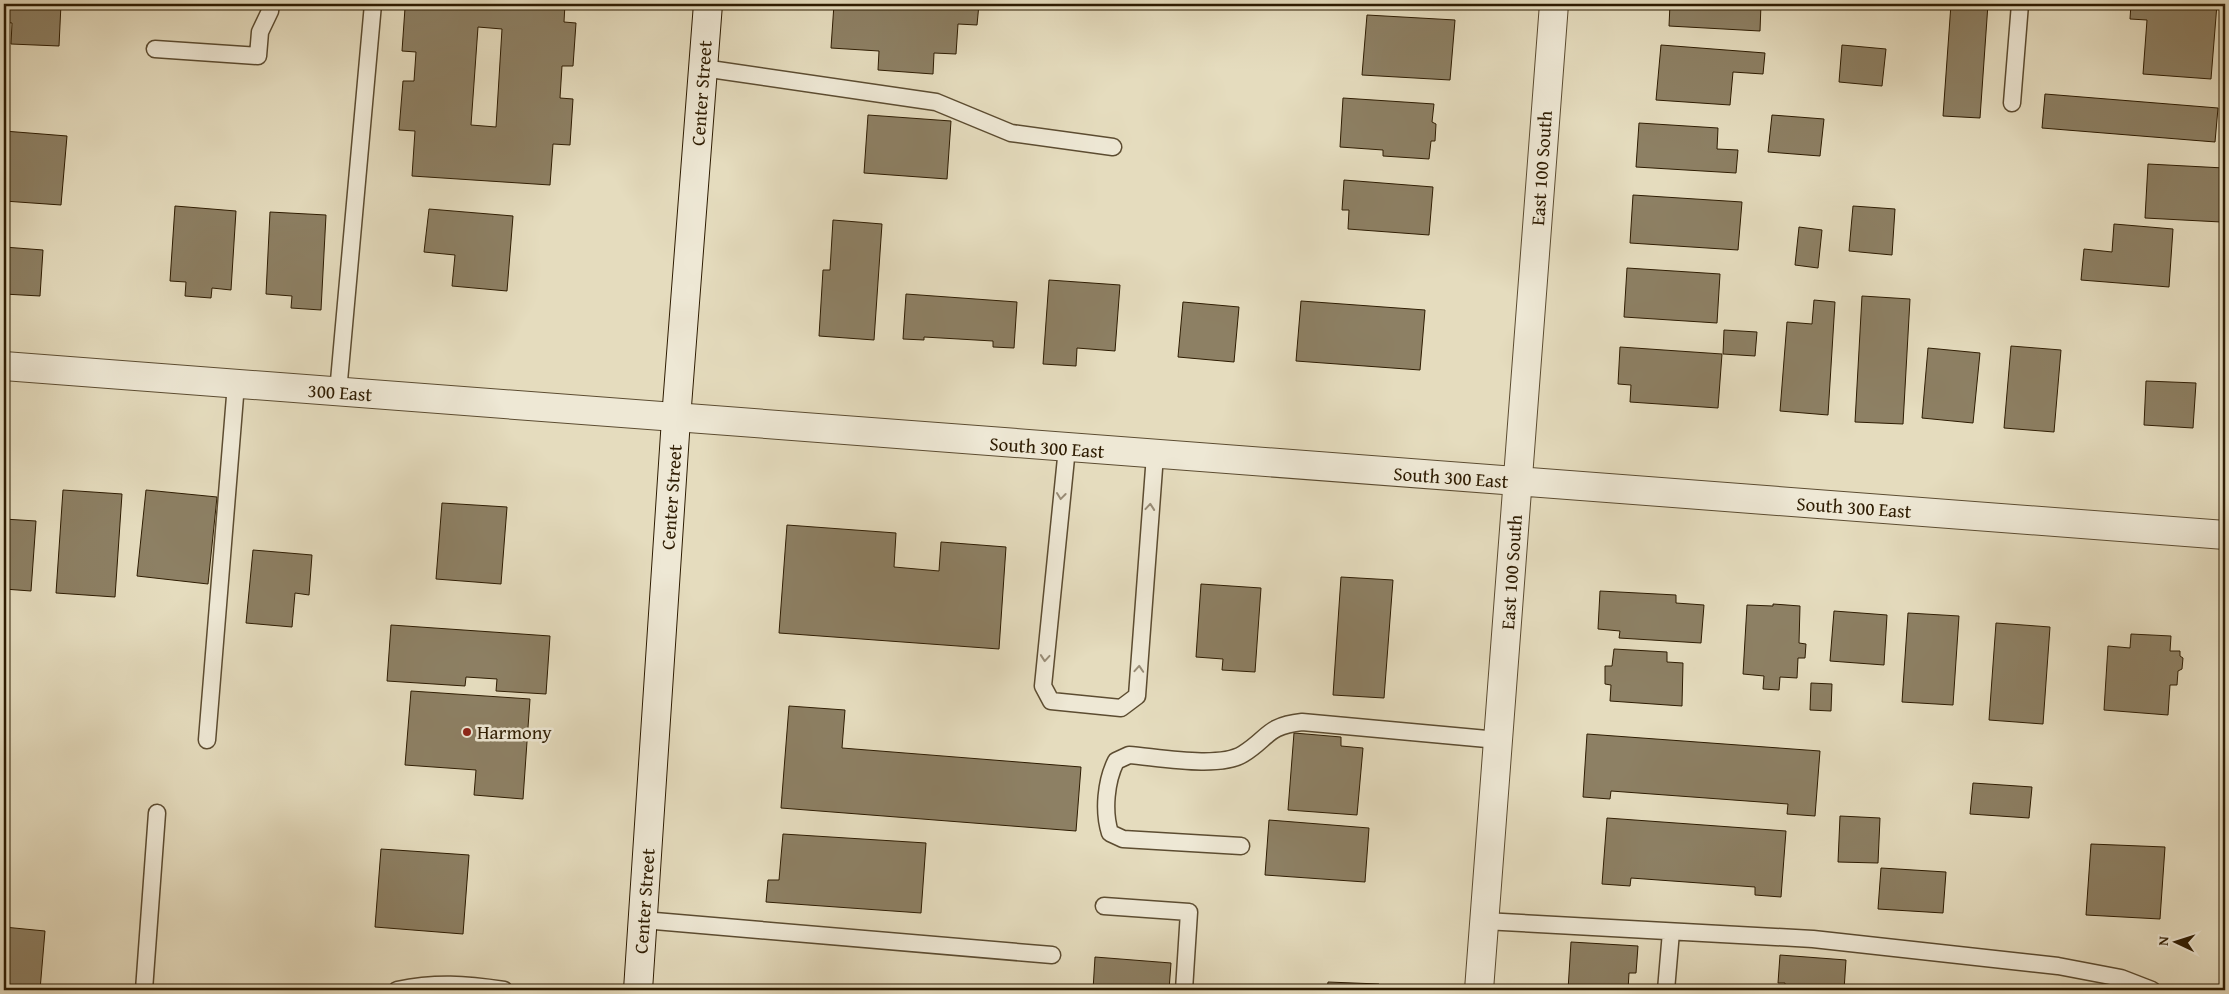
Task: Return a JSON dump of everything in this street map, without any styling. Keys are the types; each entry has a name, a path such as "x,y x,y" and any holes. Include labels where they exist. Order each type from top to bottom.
{"street":[{"name":"Center Street","path":"638,990 676,419 708,4"},
{"name":"East 100 South","path":"1479,990 1554,4"},
{"name":"300 East","path":"4,366 676,419"},
{"name":"South 300 East","path":"676,419 2225,535"}],"lane":[{"path":"155,50 258,56 260,32 270,11 271,4"},
{"path":"338,392 373,4"},
{"path":"2012,103 2020,4"},
{"path":"703,68 936,102 1011,133 1113,147"},
{"path":"206,740 236,384"},
{"path":"1067,448 1043,686 1051,701 1121,708 1137,696 1155,455"},
{"path":"1241,846 1123,839 1110,833 1107,824 1109,776 1116,761 1129,755 1220,762 1242,755 1281,724 1302,722 1498,740"},
{"path":"144,990 157,813"},
{"path":"1104,906 1189,912 1184,990"},
{"path":"643,920 1052,955"},
{"path":"1484,921 1812,939 2058,966 2121,978 2152,990"},
{"path":"1666,990 1671,932"},
{"path":"397,990 427,984 474,985 504,990"}],"building":[{"path":"4,4 61,4 59,46 11,44 12,23 4,22"},
{"path":"417,4 565,4 564,22 576,23 573,66 562,66 560,98 573,99 570,145 553,144 550,185 412,176 415,131 399,130 403,81 414,81 416,52 402,51 405,8 417,9","holes":["478,27 502,29 496,127 471,125"]},
{"path":"834,4 979,4 977,25 958,24 956,54 934,53 933,74 878,70 879,51 831,48"},
{"path":"1670,4 1761,4 1760,31 1669,26"},
{"path":"1951,4 1988,4 1980,118 1943,116"},
{"path":"2131,4 2217,4 2211,79 2143,74 2147,20 2130,19"},
{"path":"1367,15 1455,20 1450,80 1362,75"},
{"path":"1661,45 1765,53 1763,74 1733,72 1730,105 1656,100"},
{"path":"1842,45 1886,49 1882,86 1839,82"},
{"path":"2045,94 2218,108 2215,142 2042,128"},
{"path":"1343,98 1434,104 1432,122 1436,124 1435,141 1431,141 1429,159 1383,156 1383,150 1340,147"},
{"path":"868,115 951,121 947,179 864,173"},
{"path":"1772,115 1824,119 1820,156 1768,152"},
{"path":"1639,123 1718,128 1717,149 1738,150 1736,173 1636,167"},
{"path":"4,131 67,136 61,205 4,201"},
{"path":"2148,164 2224,168 2221,222 2145,218"},
{"path":"1344,180 1433,187 1429,235 1348,229 1349,210 1342,210"},
{"path":"1633,195 1742,202 1738,250 1630,243"},
{"path":"175,206 236,211 231,290 212,288 211,298 185,296 186,282 170,281"},
{"path":"1853,206 1895,209 1892,255 1849,251"},
{"path":"429,209 513,216 507,291 452,286 455,255 424,252"},
{"path":"270,212 326,215 321,310 291,308 292,296 266,294"},
{"path":"833,220 882,224 874,340 819,336 823,270 830,270"},
{"path":"2114,224 2173,229 2169,287 2081,280 2084,249 2112,252"},
{"path":"1799,227 1822,230 1818,268 1795,265"},
{"path":"4,247 43,250 40,296 4,294"},
{"path":"1627,268 1720,274 1717,323 1624,317"},
{"path":"1049,280 1120,285 1115,351 1077,348 1076,366 1043,364"},
{"path":"906,294 1017,302 1014,348 993,347 993,341 924,337 924,340 903,339"},
{"path":"1862,296 1910,299 1903,424 1855,422"},
{"path":"1814,300 1835,302 1828,415 1780,411 1787,322 1812,324"},
{"path":"1301,301 1425,310 1420,370 1296,361"},
{"path":"1183,302 1239,307 1234,362 1178,357"},
{"path":"1724,330 1757,332 1755,356 1723,354"},
{"path":"2011,346 2061,350 2054,432 2004,428"},
{"path":"1620,347 1722,354 1718,408 1630,402 1631,385 1618,384"},
{"path":"1928,348 1980,353 1973,423 1922,418"},
{"path":"2146,381 2196,383 2193,428 2144,425"},
{"path":"63,490 122,494 115,597 56,593"},
{"path":"146,490 217,497 208,584 137,576"},
{"path":"442,503 507,507 501,584 436,579"},
{"path":"4,519 36,521 31,591 4,589"},
{"path":"787,525 896,533 894,567 939,571 941,542 1006,547 999,649 779,633"},
{"path":"253,550 312,555 309,595 295,593 292,627 246,623"},
{"path":"1341,577 1393,580 1384,698 1333,695"},
{"path":"1201,584 1261,588 1255,672 1222,670 1223,659 1196,657"},
{"path":"1600,591 1676,595 1676,603 1704,605 1701,643 1619,638 1620,631 1598,629"},
{"path":"1773,604 1800,606 1799,643 1806,644 1805,658 1798,658 1797,678 1780,677 1779,690 1763,689 1764,676 1743,674 1747,605 1773,606"},
{"path":"1834,611 1887,615 1884,665 1830,661"},
{"path":"1908,613 1959,616 1953,705 1902,702"},
{"path":"1996,623 2050,627 2043,724 1989,720"},
{"path":"391,625 550,636 546,694 496,691 497,679 466,677 465,686 387,681"},
{"path":"2131,634 2171,636 2170,651 2180,651 2180,656 2183,658 2182,669 2178,671 2177,685 2170,685 2168,715 2104,710 2108,646 2130,648"},
{"path":"1614,649 1667,652 1667,662 1683,663 1682,706 1610,701 1611,685 1605,684 1605,666 1612,666"},
{"path":"1811,683 1832,684 1831,711 1810,710"},
{"name":"Harmony","path":"411,691 530,699 523,799 474,795 476,770 405,765"},
{"path":"789,706 845,710 842,748 1081,767 1076,831 781,808"},
{"path":"1294,733 1341,737 1341,746 1363,748 1357,815 1288,810"},
{"path":"1587,734 1820,751 1815,816 1787,814 1788,804 1611,791 1610,799 1583,797"},
{"path":"1973,783 2032,787 2029,818 1970,814"},
{"path":"1840,816 1880,818 1878,863 1838,862"},
{"path":"1607,818 1786,831 1781,897 1755,895 1755,887 1631,878 1630,886 1602,884"},
{"path":"1269,820 1369,828 1365,882 1265,875"},
{"path":"783,834 926,843 921,913 766,902 768,880 779,880"},
{"path":"2091,844 2165,847 2160,919 2086,915"},
{"path":"381,849 469,855 463,934 375,927"},
{"path":"1881,868 1946,872 1943,913 1878,909"},
{"path":"4,927 45,931 40,990 4,990"},
{"path":"1571,942 1638,946 1636,973 1629,973 1628,990 1568,990"},
{"path":"1780,955 1846,960 1844,990 1785,990 1785,983 1778,983"},
{"path":"1095,957 1171,963 1169,990 1093,990"},
{"path":"1328,982 1379,984 1379,990 1327,990"}],"place":[{"name":"Harmony","path":"467,732"}]}
